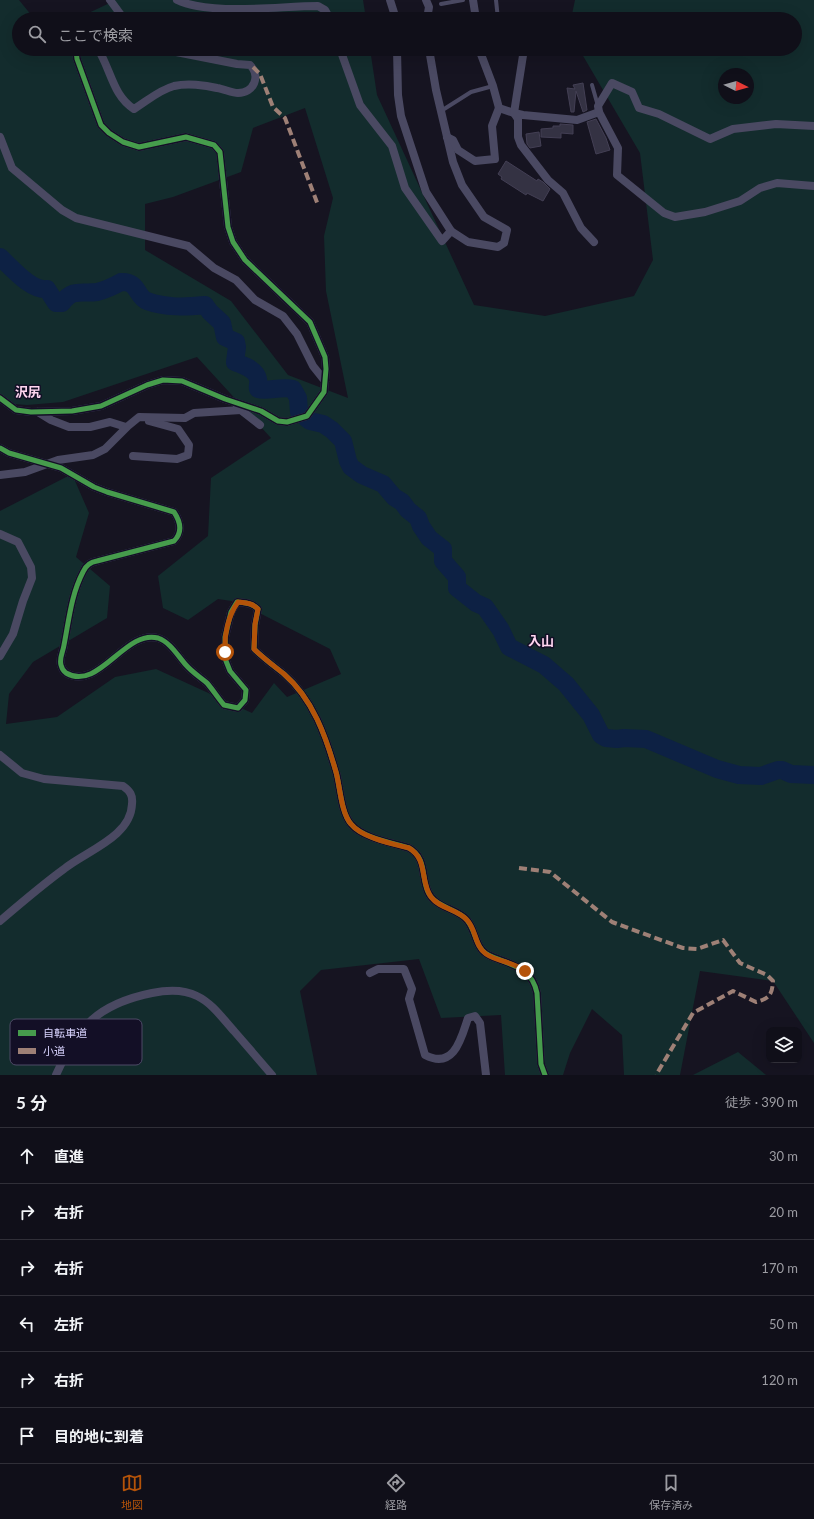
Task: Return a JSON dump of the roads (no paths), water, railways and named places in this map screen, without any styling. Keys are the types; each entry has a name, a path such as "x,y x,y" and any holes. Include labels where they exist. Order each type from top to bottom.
{"street":[{"path":"110,0 119,12"},
{"path":"177,0 184,4 205,8 318,6 326,12"},
{"path":"390,0 394,12"},
{"path":"426,0 428,12"},
{"path":"473,0 475,12"},
{"path":"0,398 16,410 37,412 72,411 101,406 147,385 163,380 182,381 228,400 261,411 278,421 287,422 307,416 324,392 325,357 310,322 246,260 233,242 228,228 220,152 214,145 186,137 139,147 123,142 109,133 101,125 77,56"},
{"path":"102,56 119,95 125,104 134,109 161,91 175,86 212,87 239,93 252,87 255,82 255,72 250,65 196,56"},
{"path":"342,56 360,105 392,146 405,188 442,241 451,231"},
{"path":"397,56 398,95 401,116 426,192 451,231 468,242 498,247 504,243 507,230 484,217 462,185 453,162 430,56"},
{"path":"447,137 453,140 458,150 475,161 495,159 492,126 499,108 482,56"},
{"path":"523,56 514,113 518,119 518,137 521,145 548,180 563,193 581,228 594,242"},
{"path":"499,108 514,113 577,120 598,109 612,83 632,92 639,108 659,114 710,139 733,129 776,124 814,126"},
{"path":"598,109 618,148 617,175 664,213 675,217 705,212 740,201 760,188 777,183 814,186"},
{"path":"0,138 12,168 62,210 76,218 188,246 214,268 236,280 255,300 283,316 296,334 313,366 325,381"},
{"path":"228,400 260,426"},
{"path":"0,475 25,472 58,460 93,455 105,449 126,427 139,417 185,418 194,412 241,410"},
{"path":"37,412 51,420 69,427 90,427 110,422 126,427"},
{"path":"133,456 177,459 188,455 189,445 178,429 149,421 148,418"},
{"path":"0,448 9,453 61,468 94,487 174,512 178,517 180,524 178,537 174,542 96,560 87,566 83,572 70,608 61,658 61,667 64,671 72,675 86,675 110,661 138,641 158,638 170,647 186,665 207,684 224,705 238,708 245,700 246,690 230,671 226,661 225,637 231,612 238,602 254,605 258,609 255,624 254,649 296,687 320,726 336,772 342,802 349,823 364,833 409,848 415,852 424,869 428,891 432,897 440,905 467,920 472,927 483,952 494,958 516,965 530,976 537,994 541,1064 545,1075"},
{"path":"0,534 18,542 31,566 32,578 13,634 0,656"},
{"path":"0,756 22,773 44,779 123,786 130,793 132,801 131,812 128,820 119,832 67,866 43,884 0,922"},
{"path":"370,973 378,969 404,969 412,989 409,999 425,1055 434,1060 447,1057 457,1048 468,1018 475,1016 480,1022 486,1075"},
{"path":"92,1019 105,1009 119,1002 137,996 174,991 187,992 198,996 220,1015 272,1075"},
{"path":"56,1075 61,1065"}],"lane":[{"path":"441,4 463,0"},
{"path":"496,0 497,12"},
{"path":"592,85 598,109"},
{"path":"441,111 471,92 493,86"}],"waterway":[{"path":"0,257 28,283 41,289 47,289 56,303 62,303 66,298 74,293 97,292 121,282 127,282 131,284 143,299 147,301 161,305 205,305 222,323 225,337 236,342 237,347 235,362 249,368 255,373 258,379 258,389 293,389 298,398 299,412 310,421 323,424 332,430 343,441 351,467 362,475 383,484 394,497 402,502 408,510 418,518 421,526 429,538 443,549 443,561 457,577 457,588 476,603 485,607 501,630 509,647 544,665 566,684 591,715 601,735 606,738 617,739 646,739 717,769 739,775 761,776 778,770 791,774 814,775"}],"district":[{"name":"沢尻","path":"28,392"},
{"name":"入山","path":"541,641"}]}
